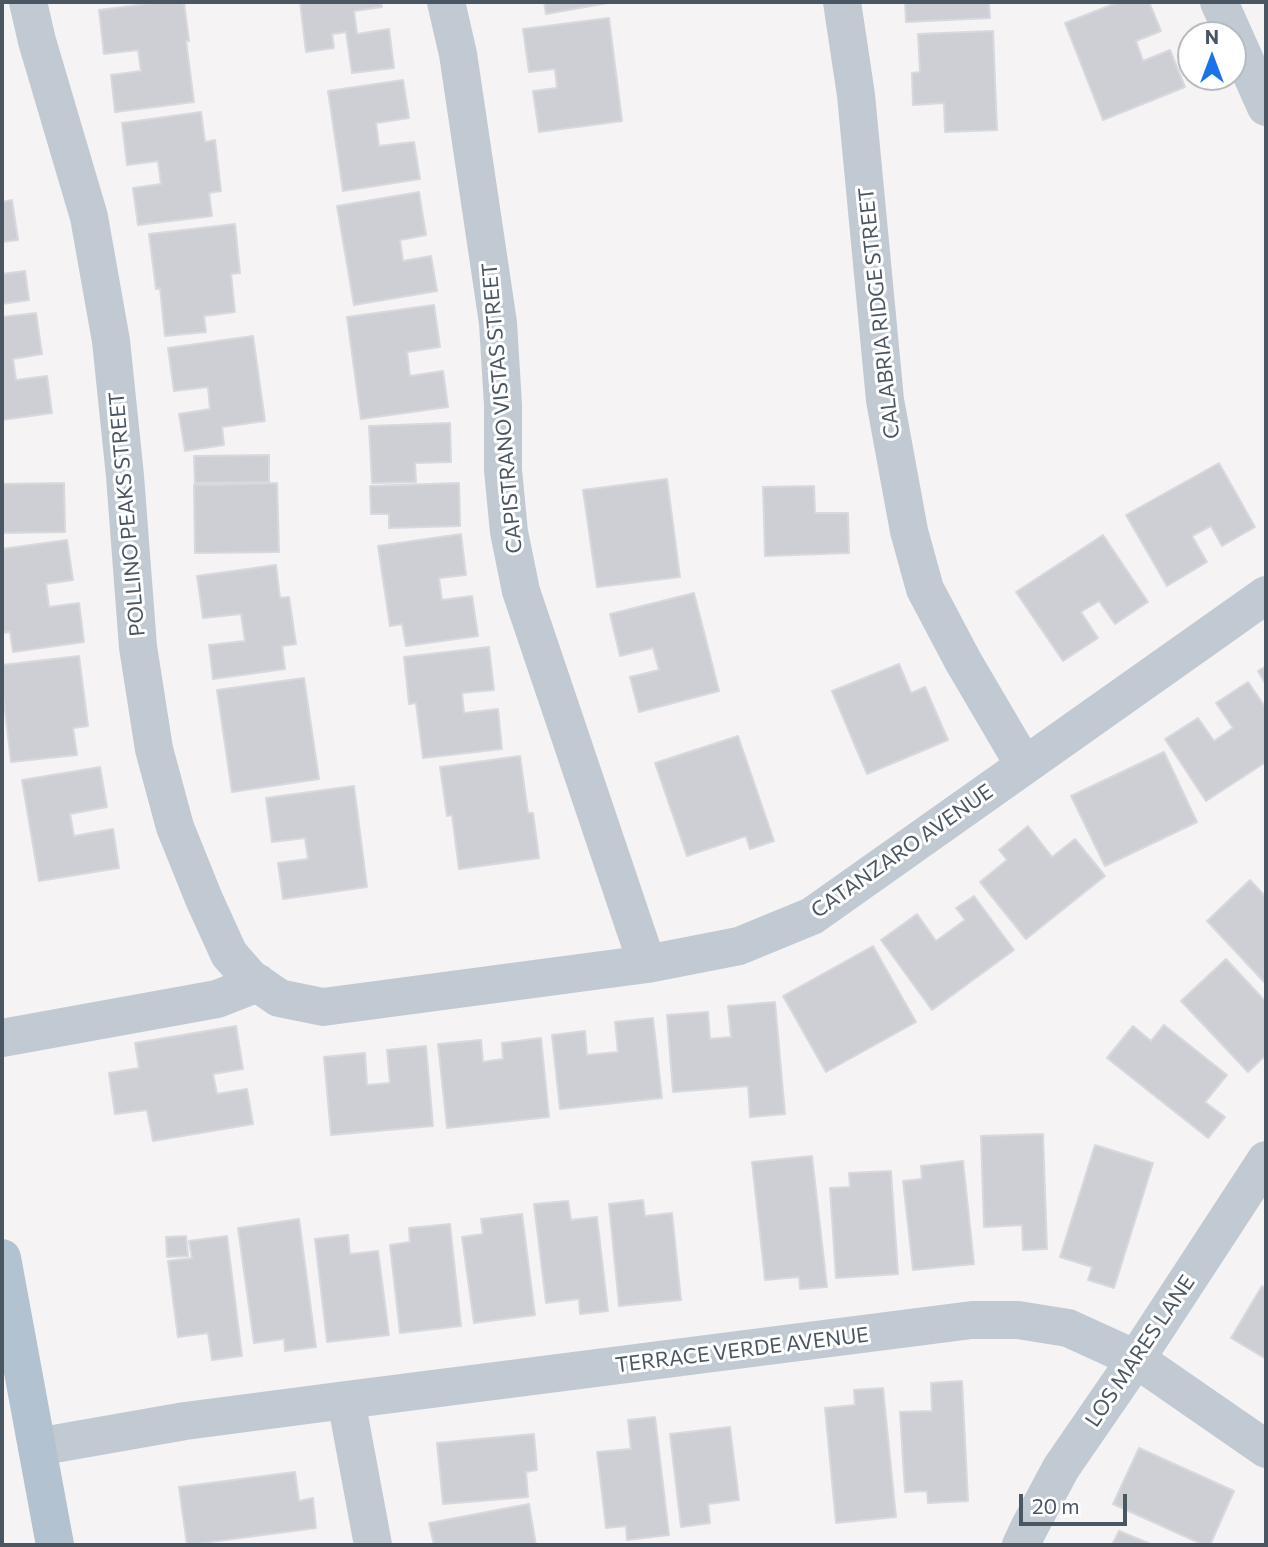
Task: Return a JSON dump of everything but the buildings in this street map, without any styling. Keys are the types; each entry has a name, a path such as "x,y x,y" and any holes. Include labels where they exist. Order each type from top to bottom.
{"main road":[{"path":"2,1258 55,1545"}],"street":[{"name":"POLLINO PEAKS STREET","path":"28,2 89,217 111,341 138,647 154,749 175,827 229,954 250,978 269,991"},
{"name":"CAPISTRANO VISTAS STREET","path":"446,2 458,54 498,323 503,405 503,470 509,532 521,591 647,964"},
{"name":"CALABRIA RIDGE STREET","path":"842,2 856,95 885,400 909,531 925,589 963,662 1024,765"},
{"path":"1219,2 1266,107"},
{"name":"CATANZARO AVENUE","path":"269,991 323,1007 647,964 739,946 812,916 1266,595"},
{"path":"2,1038 269,991"},
{"name":"LOS MARES LANE","path":"1021,1545 1061,1468 1266,1160"},
{"name":"TERRACE VERDE AVENUE","path":"37,1447 185,1421 972,1320 1018,1320 1068,1328 1136,1359 1266,1449"},
{"path":"346,1401 373,1545"}]}
